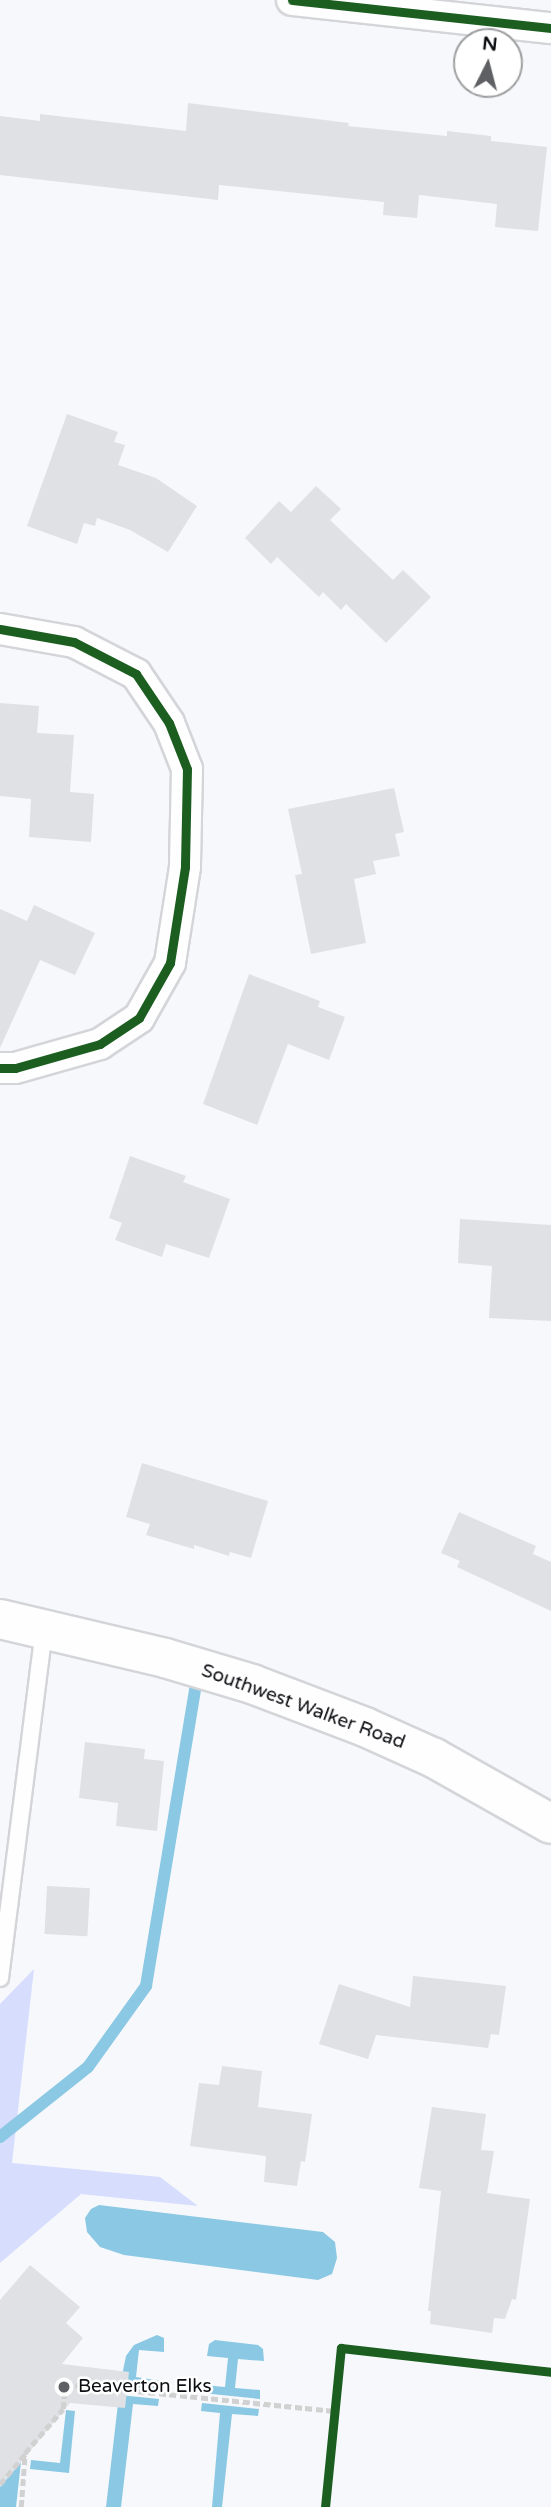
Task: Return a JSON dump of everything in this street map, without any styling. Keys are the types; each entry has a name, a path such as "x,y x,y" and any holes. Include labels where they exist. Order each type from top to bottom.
{"main road":[{"name":"Southwest Walker Road","path":"0,1619 165,1658 239,1680 365,1727 434,1758 551,1824"}],"street":[{"path":"292,0 551,28"},
{"path":"0,629 74,642 136,674 169,723 187,769 185,867 170,963 139,1018 100,1044 15,1068 0,1068"}],"lane":[{"path":"0,1978 44,1629"}],"path":[{"path":"0,2484 63,2409 65,2384 335,2410"},
{"path":"334,2424 336,2398"},
{"path":"21,2507 25,2453"}],"shaded area":[{"path":"34,1969 12,2163 160,2177 198,2206 81,2194 0,2263 0,2004"},
{"path":"99,2205 323,2232 335,2242 337,2258 332,2274 318,2280 124,2255 100,2247 87,2232 85,2218 91,2209"},
{"path":"157,2335 164,2338 164,2352 139,2350 136,2377 161,2381 160,2390 120,2385 126,2356 134,2345"},
{"path":"215,2340 258,2345 263,2349 264,2361 238,2359 235,2388 260,2390 260,2399 202,2393 203,2385 225,2387 228,2358 207,2356 209,2344"},
{"path":"119,2395 159,2399 158,2406 133,2404 121,2507 106,2507"},
{"path":"202,2403 259,2409 258,2416 232,2414 222,2507 212,2507 220,2413 201,2411"},
{"path":"66,2410 75,2411 69,2473 30,2469 31,2460 60,2463"},
{"path":"21,2462 16,2507 0,2507 0,2487"}],"building":[{"path":"188,103 349,123 348,126 447,136 447,131 491,136 491,141 547,147 538,231 495,227 497,204 419,195 417,218 383,215 384,202 219,185 218,200 0,175 0,116 40,121 40,114 186,131"},
{"path":"67,414 118,432 114,442 125,445 118,465 156,478 197,506 168,552 130,530 97,518 95,526 84,523 77,544 27,526"},
{"path":"316,486 341,509 330,520 393,580 403,570 431,597 386,643 346,604 341,610 323,592 319,597 277,557 271,564 245,538 279,501 291,512"},
{"path":"0,703 39,706 37,733 74,735 70,792 94,794 91,842 29,837 31,799 0,796"},
{"path":"394,788 404,832 395,834 400,856 373,861 376,874 354,879 366,943 311,954 295,875 302,874 288,809"},
{"path":"34,905 95,933 75,975 40,960 0,1048 0,909 27,921"},
{"path":"249,974 320,1001 318,1007 345,1017 329,1060 288,1044 257,1125 203,1104"},
{"path":"130,1156 186,1176 183,1182 230,1199 209,1258 166,1244 162,1257 115,1240 122,1223 109,1218"},
{"path":"460,1219 551,1225 551,1321 489,1318 492,1266 458,1263"},
{"path":"142,1463 268,1501 251,1558 230,1552 229,1556 194,1545 194,1549 146,1535 150,1524 126,1517"},
{"path":"459,1512 536,1546 533,1554 551,1562 551,1611 457,1567 460,1561 441,1553"},
{"path":"85,1742 145,1749 144,1759 164,1761 157,1831 116,1826 118,1803 79,1798"},
{"path":"47,1886 90,1888 87,1936 44,1934"},
{"path":"413,1976 506,1986 499,2035 491,2034 488,2048 376,2035 368,2059 319,2044 339,1984 410,2007"},
{"path":"222,2066 262,2071 258,2107 312,2114 305,2162 301,2161 297,2186 264,2182 266,2156 190,2146 199,2083 219,2085"},
{"path":"432,2107 486,2114 481,2150 494,2151 487,2193 530,2199 516,2300 512,2299 505,2319 494,2318 492,2333 430,2324 431,2311 428,2311 441,2191 419,2188"},
{"name":"Beaverton Elks","path":"30,2265 80,2307 66,2323 83,2338 62,2364 129,2372 125,2408 70,2403 0,2487 0,2300"}],"waterway":[{"path":"0,2137 88,2067 146,1986 196,1684"}],"cycle path":[{"path":"292,0 551,28"},
{"path":"0,629 74,642 136,674 169,723 187,769 185,867 170,963 139,1018 100,1044 15,1068 0,1068"},
{"path":"325,2507 341,2348 551,2372"}],"place":[{"name":"Beaverton Elks","path":"64,2387"}]}
